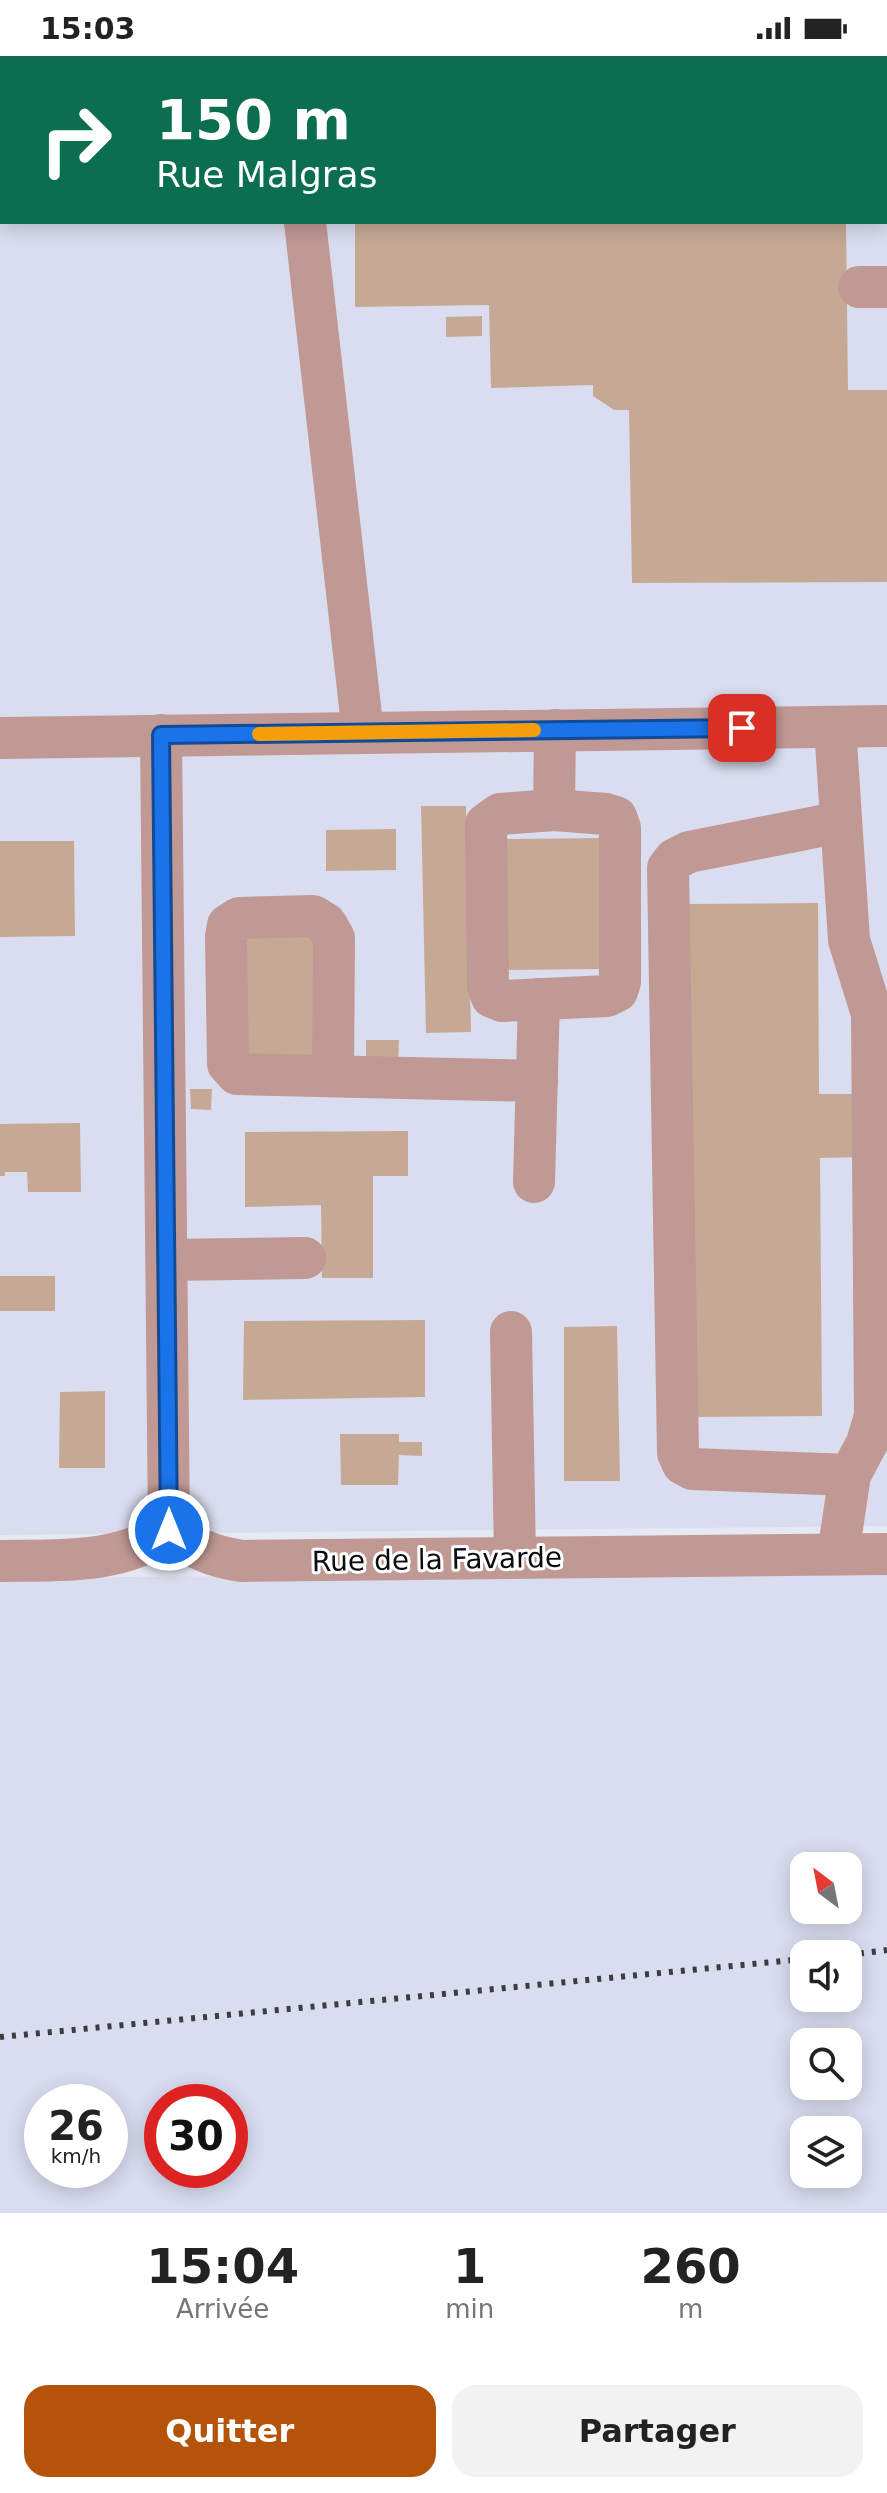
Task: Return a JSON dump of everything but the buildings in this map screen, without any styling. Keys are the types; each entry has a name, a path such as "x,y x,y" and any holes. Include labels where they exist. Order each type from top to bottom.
{"street":[{"path":"305,224 363,733"},
{"path":"0,738 887,726"},
{"path":"835,727 849,940 872,1014 875,1416 867,1443 850,1475 838,1554"},
{"path":"554,810 555,730"},
{"path":"0,1561 82,1559 122,1554 152,1542 169,1530 161,735"},
{"path":"554,810 616,817 620,828 620,982 617,991 607,996 502,1001 492,997 488,986 486,824 500,814 554,810"},
{"path":"841,822 689,852 675,859 668,868 678,1453 683,1464 692,1469 850,1475"},
{"path":"534,1182 539,999"},
{"path":"333,1074 537,1081"},
{"path":"167,1260 305,1258"},
{"path":"511,1332 515,1558"},
{"name":"Rue de la Favarde","path":"169,1530 216,1557 242,1561 887,1554"}],"shaded area":[{"path":"0,224 887,224 887,1526 0,1535"},
{"path":"887,1571 887,2213 0,2213 0,1578"}],"railway":[{"path":"862,1953 887,1950"},
{"path":"0,2037 790,1960"}],"slow traffic":[{"path":"259,734 534,730"}],"route":[{"path":"169,1530 161,735 742,728"}]}
